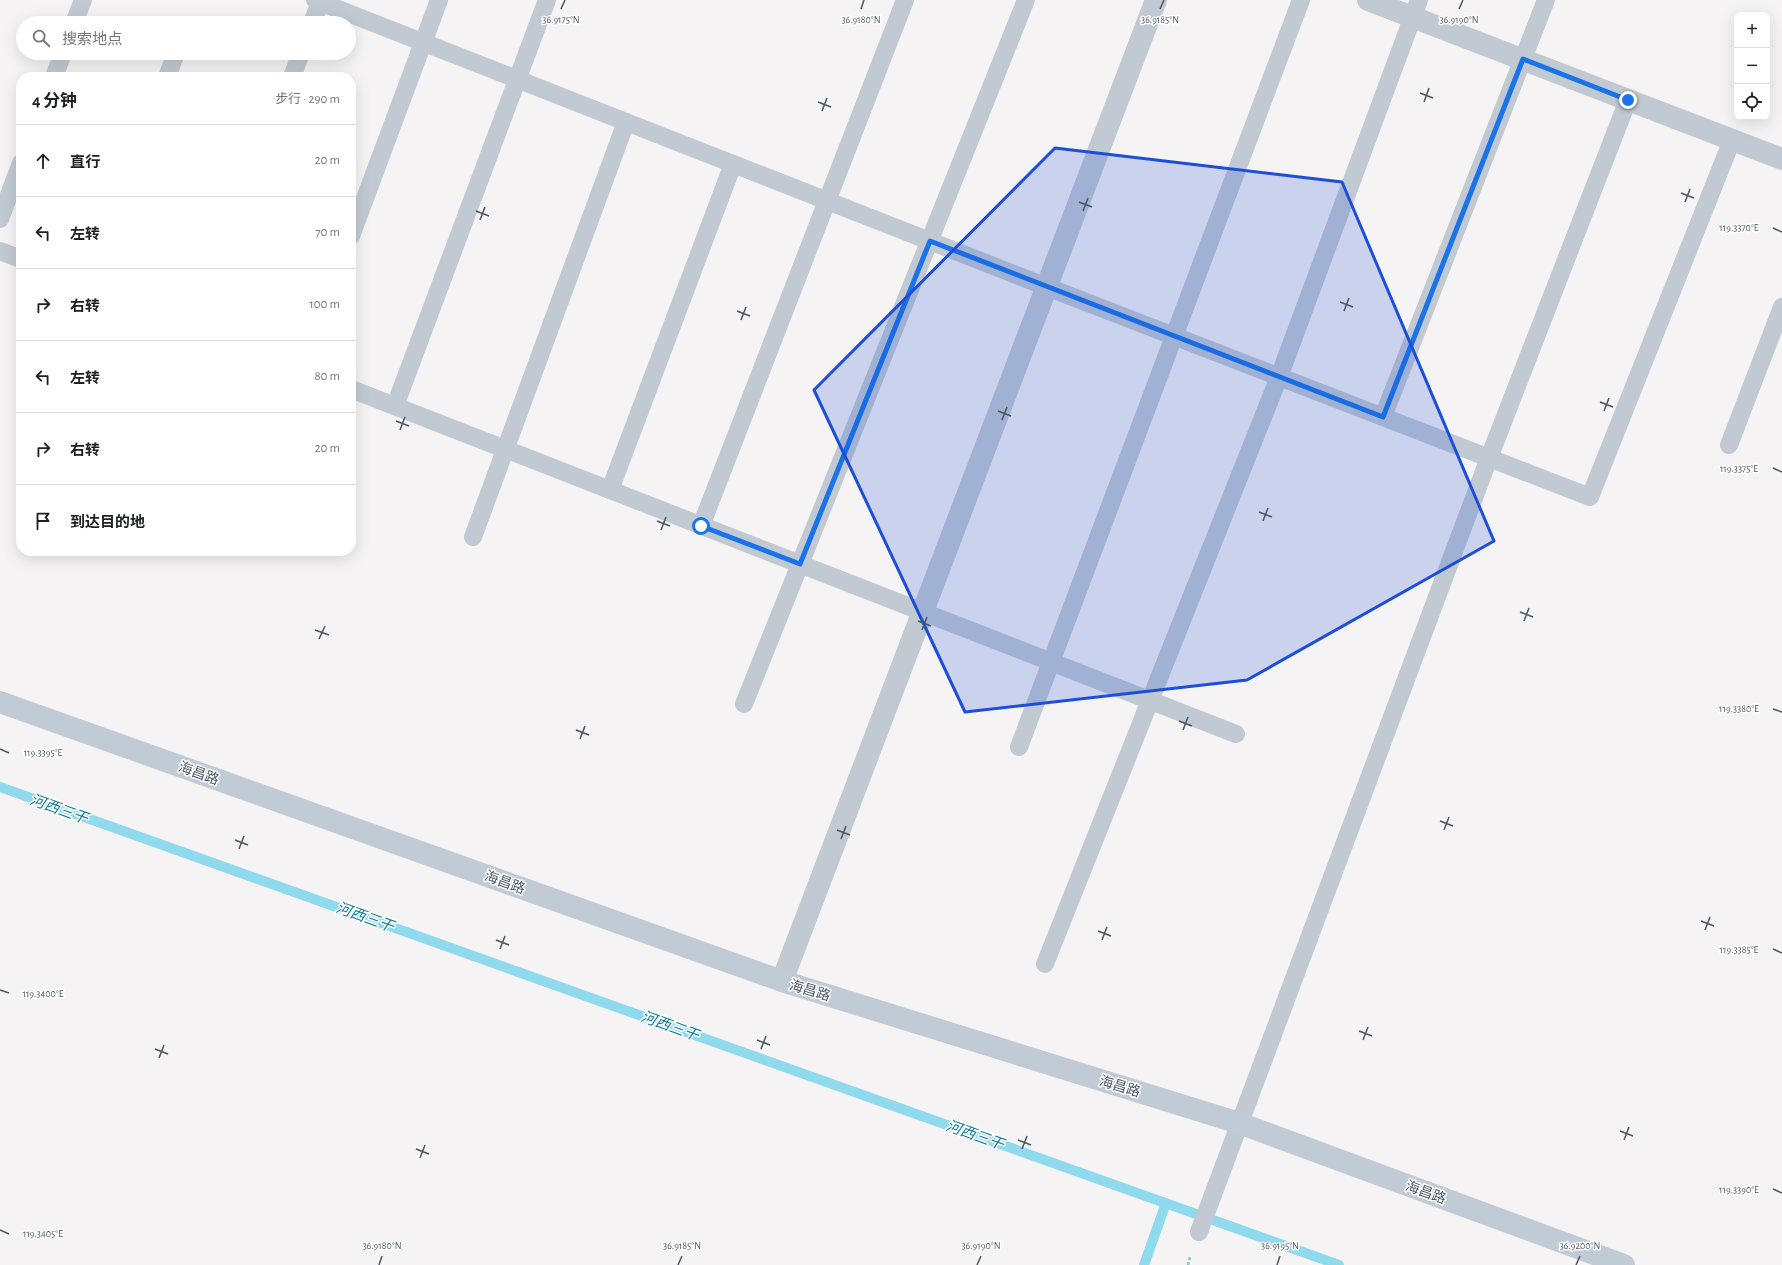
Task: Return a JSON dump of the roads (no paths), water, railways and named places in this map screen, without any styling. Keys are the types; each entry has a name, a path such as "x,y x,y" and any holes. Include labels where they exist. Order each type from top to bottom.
{"street":[{"path":"782,981 1156,0"},
{"path":"1368,0 1416,9 1523,59 1782,159"},
{"name":"海昌路","path":"0,702 782,981 1239,1123 1624,1265"}],"lane":[{"path":"77,16 83,0"},
{"path":"356,223 438,0"},
{"path":"395,406 547,0"},
{"path":"701,526 905,0"},
{"path":"744,704 1026,0"},
{"path":"1019,747 1301,0"},
{"path":"1383,417 1546,0"},
{"path":"314,16 317,1 356,16"},
{"path":"1045,964 1279,377 1416,9"},
{"path":"356,16 1047,287 1590,497 1732,140"},
{"path":"56,72 60,60"},
{"path":"169,72 173,60"},
{"path":"294,72 298,60"},
{"path":"1199,1232 1489,458 1628,100"},
{"path":"473,536 626,122"},
{"path":"610,490 733,164"},
{"path":"0,219 16,176"},
{"path":"0,251 16,257"},
{"path":"1729,445 1782,308"},
{"path":"356,391 1236,734"}],"waterway":[{"name":"河西三干","path":"0,787 1339,1265"},
{"path":"1144,1265 1166,1203"}]}
